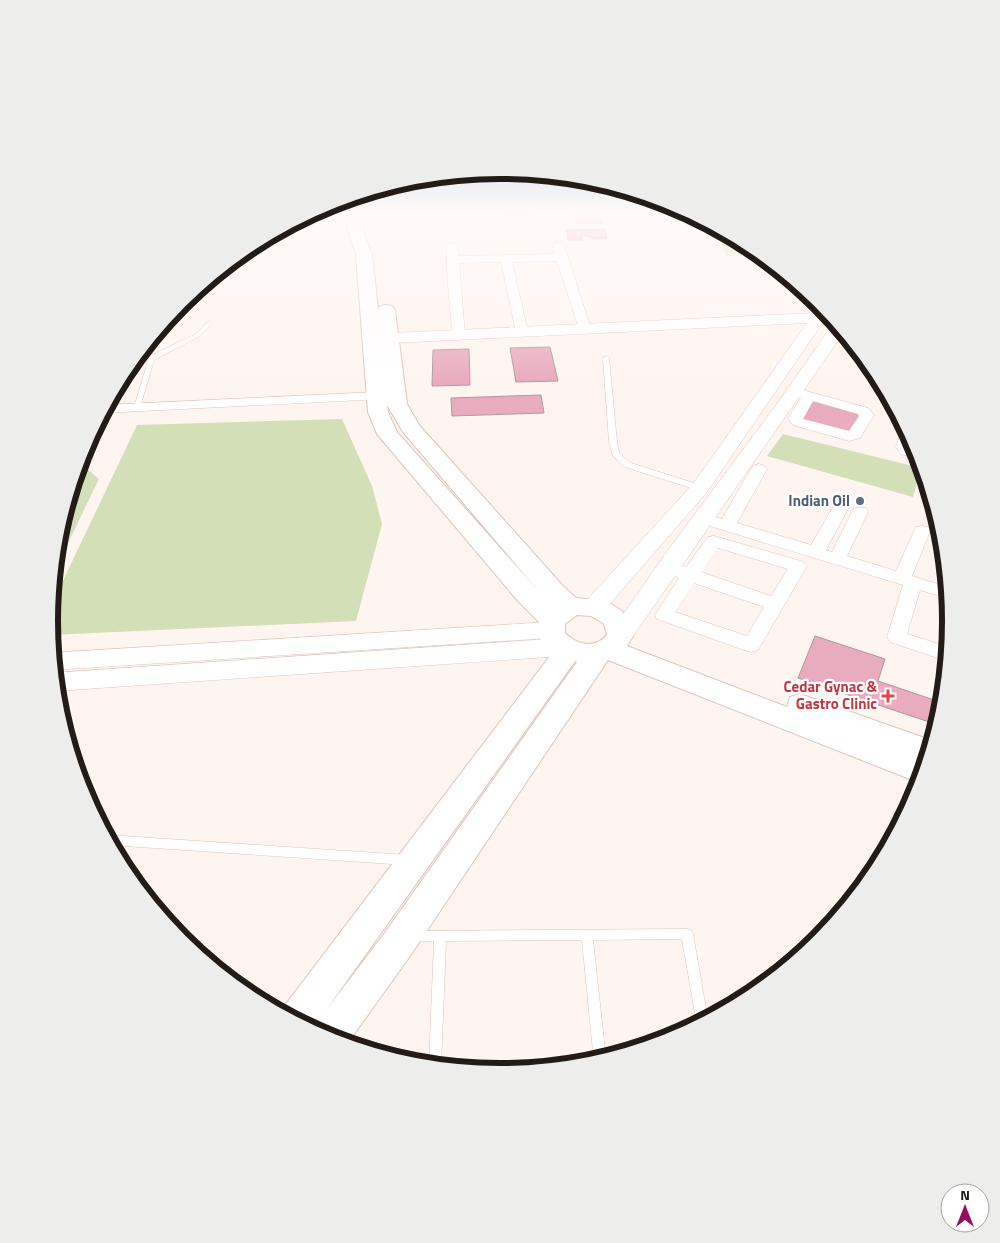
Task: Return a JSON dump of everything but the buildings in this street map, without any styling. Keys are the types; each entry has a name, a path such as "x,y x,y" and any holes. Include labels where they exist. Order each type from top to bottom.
{"main road":[{"path":"367,269 397,404 410,428 553,591 581,633 656,653 923,750"},
{"path":"379,269 381,338 377,396 378,412 388,434 526,594 581,633 917,769"},
{"path":"300,1016 581,633"},
{"path":"334,1031 402,937 581,633"}],"street":[{"path":"454,269 460,335"},
{"path":"508,269 522,332"},
{"path":"565,269 585,329"},
{"path":"381,338 585,329 819,315"},
{"path":"59,661 581,633 700,488 822,319"},
{"path":"61,681 581,633 667,567 702,518 802,394 836,334"},
{"path":"112,408 377,396"},
{"path":"727,525 759,469"},
{"path":"816,552 841,507"},
{"path":"837,559 860,512"},
{"path":"702,518 942,590"},
{"path":"922,531 908,580 897,637 942,652"},
{"path":"714,541 798,566 751,645 664,616 690,575 714,541"},
{"path":"667,567 776,604"}],"lane":[{"path":"136,407 151,359 198,335 209,323"},
{"path":"606,358 613,442 616,454 628,465 700,488"},
{"path":"116,841 415,861"},
{"path":"402,937 686,934 701,1016"},
{"path":"587,935 599,1052"},
{"path":"435,1059 440,936"}],"green space":[{"path":"342,419 372,486 382,524 356,621 58,635 58,591 137,425"},
{"path":"783,434 914,466 918,477 913,497 767,456"},
{"path":"85,467 99,479 63,554 73,507"}],"place":[{"name":"Indian Oil","path":"860,501"},
{"name":"Cedar Gynac & Gastro Clinic","path":"888,696"}]}
